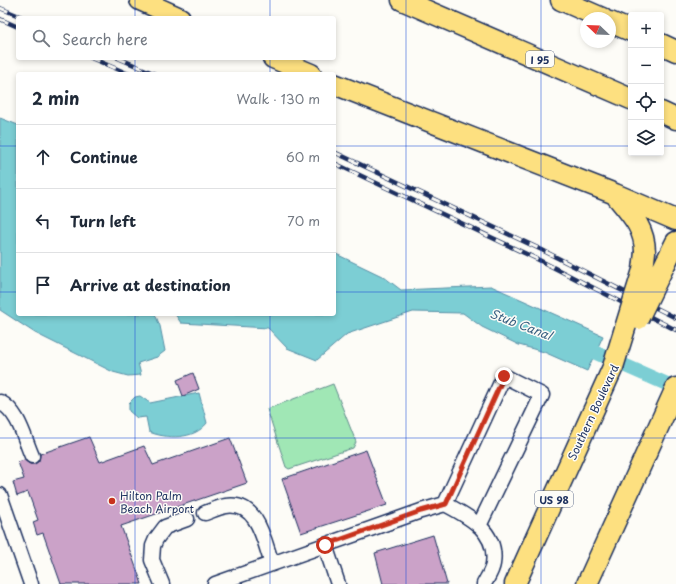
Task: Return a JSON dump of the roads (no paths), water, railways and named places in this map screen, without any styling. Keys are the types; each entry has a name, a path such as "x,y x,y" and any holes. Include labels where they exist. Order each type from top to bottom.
{"highway":[{"path":"140,0 176,16"},
{"name":"I 95","path":"402,0 628,98"},
{"path":"560,0 588,12"},
{"path":"616,25 628,30"},
{"path":"664,45 676,50"},
{"path":"278,60 306,72"},
{"path":"336,85 615,194 676,220"},
{"path":"664,113 676,119"},
{"path":"613,367 643,270 645,252 643,232 634,217 615,194"},
{"name":"Southern Boulevard","path":"515,584 613,367 676,242"},
{"path":"586,584 676,388"}],"lane":[{"path":"446,504 504,376 542,395 479,526"},
{"path":"0,402 8,406 16,418 32,456"},
{"path":"0,495 31,584"},
{"path":"218,584 421,511 446,504 467,516 486,532 494,547 493,566 484,584"},
{"path":"205,513 225,506 236,506 245,509 254,518 259,526 272,564"},
{"path":"162,584 152,560 153,546 156,539 165,527 186,519"},
{"path":"325,545 338,584"}],"water":[{"path":"0,118 16,124 16,316 156,316 160,326 165,351 157,357 138,363 141,375 128,376 113,372 35,333 0,310"},
{"path":"336,254 384,277 401,290 491,286 603,336 587,371 544,352 519,345 482,327 463,313 413,312 347,334 317,360 287,348 268,328 181,323 176,316 336,316"},
{"path":"199,393 207,423 202,429 188,435 172,437 149,432 146,417 137,418 129,411 129,403 135,397 140,396 150,403"}],"waterway":[{"name":"Stub Canal","path":"578,345 676,388"}],"railway":[{"path":"0,8 19,16"},
{"path":"0,19 16,26"},
{"path":"96,60 124,72"},
{"path":"123,60 150,72"},
{"path":"336,153 542,250 676,318"},
{"path":"336,164 537,259 676,330"}],"place":[{"name":"Hilton Palm Beach Airport","path":"112,501"}]}
